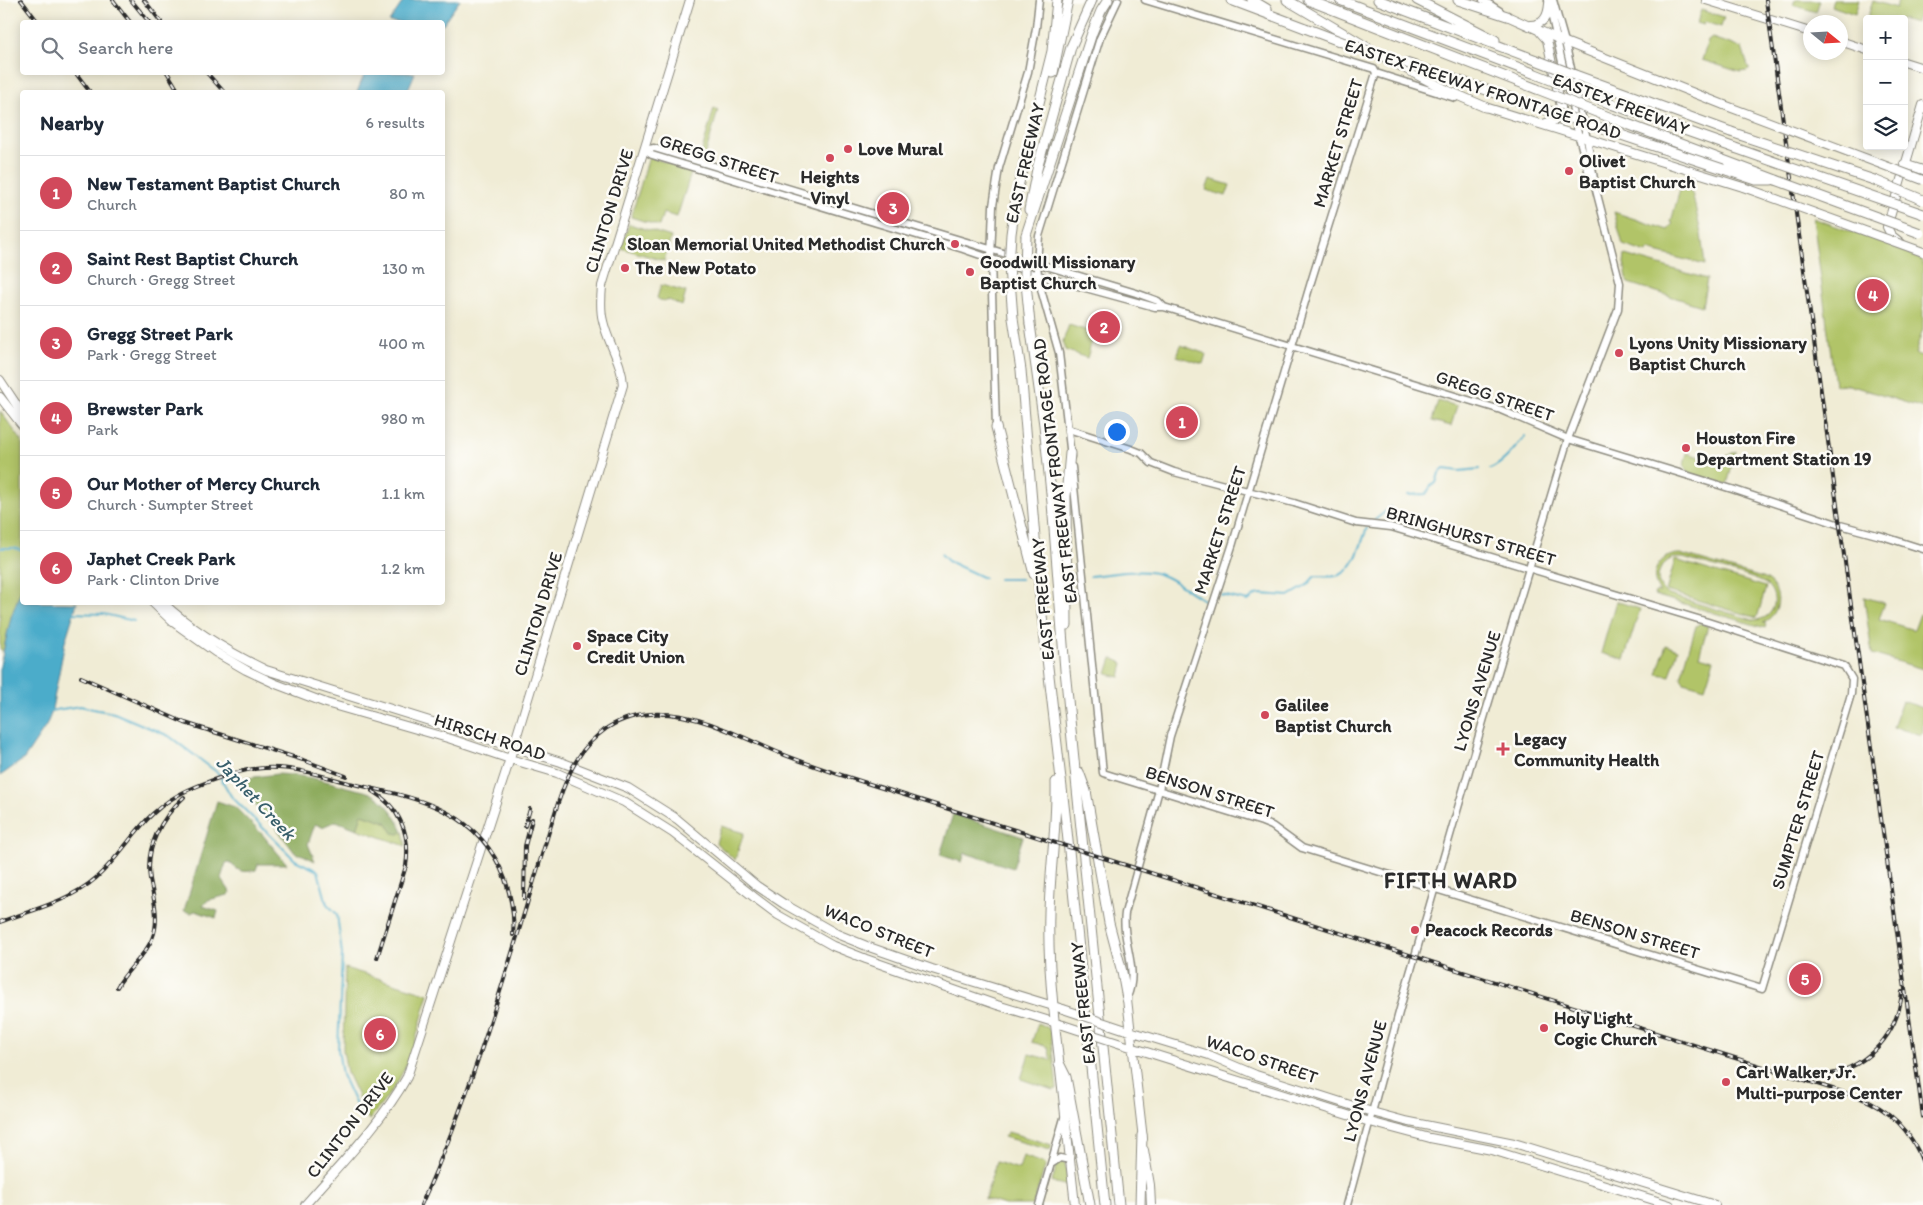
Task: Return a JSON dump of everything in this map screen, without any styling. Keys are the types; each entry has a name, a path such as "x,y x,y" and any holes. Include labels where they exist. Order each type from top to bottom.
{"highway":[{"path":"1045,80 1053,0"},
{"name":"EAST FREEWAY","path":"1057,0 1052,52 1017,191 1009,267 1013,318 1022,370 1040,598 1068,840 1105,1205"},
{"path":"1033,131 1057,58 1068,0"},
{"path":"1071,47 1085,0"},
{"name":"EAST FREEWAY","path":"1092,0 1071,47 1034,197 1026,235 1025,273 1050,483 1065,670 1119,1205"},
{"path":"1034,197 1062,128 1092,33 1101,10 1108,0"},
{"path":"1231,0 1342,42 1756,180 1776,180"},
{"path":"1252,0 1287,21"},
{"path":"1287,0 1412,73 1484,107"},
{"name":"EASTEX FREEWAY","path":"1308,0 1614,119 1921,234"},
{"path":"1340,0 1611,104 1923,214"},
{"name":"EASTEX FREEWAY","path":"1378,0 1608,88 1874,180 1923,200"},
{"path":"1416,0 1536,60"},
{"path":"1458,0 1507,16"},
{"path":"996,427 1040,598"},
{"path":"1065,670 1067,609 1066,496 1070,453"},
{"path":"1053,1006 1048,931 1057,814 1056,739"},
{"path":"1075,761 1086,791 1109,923 1127,999"},
{"path":"1060,1063 1066,1077 1090,1205"},
{"path":"1140,1205 1142,1135"}],"main road":[{"name":"CLINTON DRIVE","path":"305,1205 372,1127 400,1091 407,1077 510,760 623,385 619,362 602,321 602,286 690,0"},
{"path":"1706,0 1803,30"},
{"path":"1526,24 1535,25 1542,22 1548,15 1550,1"},
{"path":"1507,16 1556,38 1724,105 1923,180"},
{"path":"1537,30 1547,40 1562,107 1558,119 1541,125"},
{"path":"1848,44 1863,49"},
{"path":"1908,63 1923,68"},
{"path":"1923,105 1904,164 1887,227 1891,235 1899,242 1923,253"},
{"name":"EASTEX FREEWAY FRONTAGE ROAD","path":"1484,107 1743,187 1923,253"},
{"path":"1904,164 1923,170"},
{"path":"0,380 20,410"},
{"path":"0,397 20,422"},
{"name":"HIRSCH ROAD","path":"155,605 173,622 215,652 246,670 276,684 326,703 451,739 510,760 557,773 637,809 673,833 754,898 805,931"},
{"name":"HIRSCH ROAD","path":"166,605 206,638 266,670 561,762 628,788 677,819 757,886 807,918"},
{"name":"WACO STREET","path":"807,918 837,934 870,947 1220,1059 1256,1075 1372,1112 1410,1122 1514,1143 1715,1205"},
{"name":"WACO STREET","path":"805,931 853,954 997,1005 1370,1122 1430,1138 1492,1150 1670,1205"},
{"path":"1127,999 1127,1030 1133,1048 1151,1205"},
{"path":"1053,1006 1059,1024 1060,1063 1075,1205"},
{"path":"1288,1096 1292,1086"}],"street":[{"path":"996,427 991,259 993,206 999,168 1028,72 1036,28 1038,0"},
{"name":"EAST FREEWAY FRONTAGE ROAD","path":"1103,773 1059,353 1042,293 1037,263 1042,224 1080,97 1100,38 1118,0"},
{"name":"EASTEX FREEWAY FRONTAGE ROAD","path":"1145,0 1374,69 1376,73 1484,107"},
{"path":"1483,0 1507,16"},
{"name":"LYONS AVENUE","path":"1550,1 1556,38 1583,138"},
{"name":"LYONS AVENUE","path":"1347,1205 1434,888 1568,439 1618,309 1620,283 1596,190 1590,179 1566,42 1550,1"},
{"name":"MARKET STREET","path":"1127,999 1131,990 1132,967 1123,925 1141,852 1160,790 1170,736 1248,492 1376,73"},
{"name":"GREGG STREET","path":"644,150 654,148 673,153 992,249 1136,293 1158,301 1164,307"},
{"name":"GREGG STREET","path":"644,150 652,155 1038,275 1155,307 1164,307 1501,410 1568,439 1840,525 1923,549"},
{"name":"BRINGHURST STREET","path":"1068,429 1131,448 1141,453 1145,459 1157,466 1356,522 1391,526 1840,664"},
{"name":"SUMPTER STREET","path":"1762,989 1851,694 1852,683 1850,676 1844,666 1840,664"},
{"name":"BENSON STREET","path":"1103,773 1268,824 1302,848 1762,989"},
{"path":"1039,1205 1065,1114"},
{"path":"1051,1164 1058,1159 1070,1160"}],"green space":[{"path":"1795,0 1820,0 1816,12 1793,5"},
{"path":"1833,0 1859,0 1855,14 1831,6"},
{"path":"1898,0 1923,0 1916,23 1908,21 1908,15 1868,15 1873,1 1896,8"},
{"path":"1701,10 1724,17 1721,27 1705,22 1704,25 1697,23"},
{"path":"1712,38 1742,48 1749,69 1740,72 1702,60 1708,41"},
{"path":"714,108 718,110 705,156 701,155"},
{"path":"649,157 692,170 677,217 663,213 659,226 631,217"},
{"path":"1210,179 1230,185 1226,196 1206,190"},
{"path":"1680,189 1691,192 1693,196 1705,265 1648,250 1647,253 1623,245 1614,212 1668,230 1673,223 1671,222"},
{"path":"885,199 905,205 901,217 882,210"},
{"path":"1813,218 1895,247 1923,261 1923,329 1915,354 1923,356 1923,408 1846,384 1835,385"},
{"path":"629,224 671,237 664,261 621,248"},
{"path":"1625,255 1707,279 1702,306 1628,283 1624,263"},
{"path":"661,285 686,292 682,306 669,300 663,301 657,298"},
{"path":"1069,325 1094,333 1087,358 1065,350 1063,341"},
{"path":"1181,345 1206,354 1203,364 1177,356"},
{"path":"1438,401 1457,406 1451,426 1432,421"},
{"path":"0,411 20,438 20,592 11,617 3,651 0,649"},
{"path":"1736,451 1727,485 1688,473 1685,468 1687,453 1706,459 1709,466"},
{"path":"1680,554 1762,578 1769,582 1777,593 1778,600 1774,613 1762,623 1766,624 1765,628 1654,595 1655,592 1660,592 1655,579 1657,567 1666,558","holes":["1673,558 1683,558 1741,574 1767,585 1773,595 1774,606 1772,610 1765,617 1753,620 1669,595 1660,586 1658,575 1667,561"]},
{"path":"1675,560 1766,587 1757,618 1666,591"},
{"path":"1864,597 1885,603 1879,619 1914,630 1920,614 1923,615 1923,669 1872,654"},
{"path":"1616,601 1640,609 1624,660 1601,653"},
{"path":"1700,623 1708,626 1699,656 1714,660 1705,688 1684,682 1681,677 1696,626"},
{"path":"1666,645 1678,649 1670,676 1657,674"},
{"path":"1112,658 1123,663 1120,677 1107,674"},
{"path":"1902,701 1923,708 1923,732 1921,735 1893,727"},
{"path":"277,774 313,778 370,793 390,809 403,831 399,834 393,833 386,822 362,814 357,829 336,821 322,827 315,824 308,844 315,861 295,853 277,829 233,780"},
{"path":"217,801 235,807 262,834 287,864 258,864 256,870 244,871 238,870 229,862 226,863 221,878 230,893 208,900 203,906 218,911 216,918 195,911 191,913 184,911"},
{"path":"362,814 386,822 399,834 403,831 406,846 357,829"},
{"path":"953,814 1023,837 1013,868 965,853 962,862 940,855"},
{"path":"721,826 744,833 735,860 716,843"},
{"path":"345,968 429,994 413,1049 404,1069 392,1090 369,1120 347,1073 343,1050"},
{"path":"1038,1023 1047,1027 1051,1032 1057,1089 1053,1090 1021,1079 1029,1054 1051,1060 1048,1047 1032,1042"},
{"path":"1008,1132 1052,1145 1050,1150 1004,1137"},
{"path":"1023,1156 1046,1164 1033,1205 1005,1205 985,1199 996,1162 1019,1169"},
{"path":"1060,1161 1065,1162 1068,1186 1052,1182 1057,1164"}],"water":[{"path":"404,0 460,0 445,21 390,20"},
{"path":"364,75 414,75 408,90 358,90"},
{"path":"20,592 20,605 76,605 65,642 51,714 46,726 24,759 0,776 0,666 11,617"}],"waterway":[{"path":"1490,469 1505,459 1525,436"},
{"path":"1408,495 1426,494 1431,486 1436,483 1439,473 1444,469 1459,471 1480,469"},
{"path":"1375,520 1391,507"},
{"path":"1221,595 1248,601 1260,594 1289,596 1306,586 1315,576 1330,577 1339,575 1345,572 1354,561 1367,528"},
{"path":"0,548 15,548 20,550"},
{"path":"941,554 948,561 984,578"},
{"path":"1090,576 1128,572 1157,573 1174,581 1204,600"},
{"path":"999,579 1021,579"},
{"path":"72,613 104,614 134,621"},
{"name":"Japhet Creek","path":"50,711 80,706 114,713 169,736 218,773 231,796 295,860 318,871 327,904 337,914 342,954 338,1049 342,1075 356,1105 365,1115"}],"railway":[{"path":"21,0 36,20"},
{"path":"113,0 128,20"},
{"path":"131,0 147,20"},
{"path":"144,0 159,20"},
{"path":"1766,0 1923,1117"},
{"path":"77,75 88,90"},
{"path":"169,75 178,90"},
{"path":"209,75 222,90"},
{"path":"81,677 185,723 303,760 346,776"},
{"path":"421,1205 442,1156 479,1057 558,803 569,774 584,749 603,731 628,718 649,714 671,714 693,719 838,774 1858,1097 1880,1108 1898,1123 1913,1141 1923,1163"},
{"path":"0,922 63,899 86,886 108,866 137,830 159,808 188,790 225,776 255,769 275,768 307,772 397,794 442,810 461,821 479,836 493,855 505,879 512,906 513,935"},
{"path":"372,791 390,805 401,823 407,843 406,866 377,958"},
{"path":"117,987 153,937 156,917 149,867 152,845 168,814 184,797"},
{"path":"525,826 530,809"},
{"path":"524,899 525,846 532,819"},
{"path":"1802,1076 1821,1076 1839,1072 1855,1065 1870,1055 1892,1027 1902,992"}],"place":[{"name":"Love Mural","path":"848,149"},
{"name":"Heights Vinyl","path":"830,158"},
{"name":"Olivet Baptist Church","path":"1569,171"},
{"name":"Gregg Street Park","path":"893,208"},
{"name":"Sloan Memorial United Methodist Church","path":"955,244"},
{"name":"The New Potato","path":"625,268"},
{"name":"Goodwill Missionary Baptist Church","path":"970,272"},
{"name":"Brewster Park","path":"1873,295"},
{"name":"Saint Rest Baptist Church","path":"1104,327"},
{"name":"Lyons Unity Missionary Baptist Church","path":"1619,353"},
{"name":"New Testament Baptist Church","path":"1182,422"},
{"name":"Houston Fire Department Station 19","path":"1686,448"},
{"name":"Space City Credit Union","path":"577,646"},
{"name":"Galilee Baptist Church","path":"1265,715"},
{"name":"Legacy Community Health","path":"1503,749"},
{"name":"Peacock Records","path":"1415,930"},
{"name":"Our Mother of Mercy Church","path":"1805,979"},
{"name":"Holy Light Cogic Church","path":"1544,1028"},
{"name":"Japhet Creek Park","path":"380,1034"},
{"name":"Carl Walker, Jr. Multi-purpose Center","path":"1726,1082"}],"district":[{"name":"FIFTH WARD","path":"1451,880"}]}
